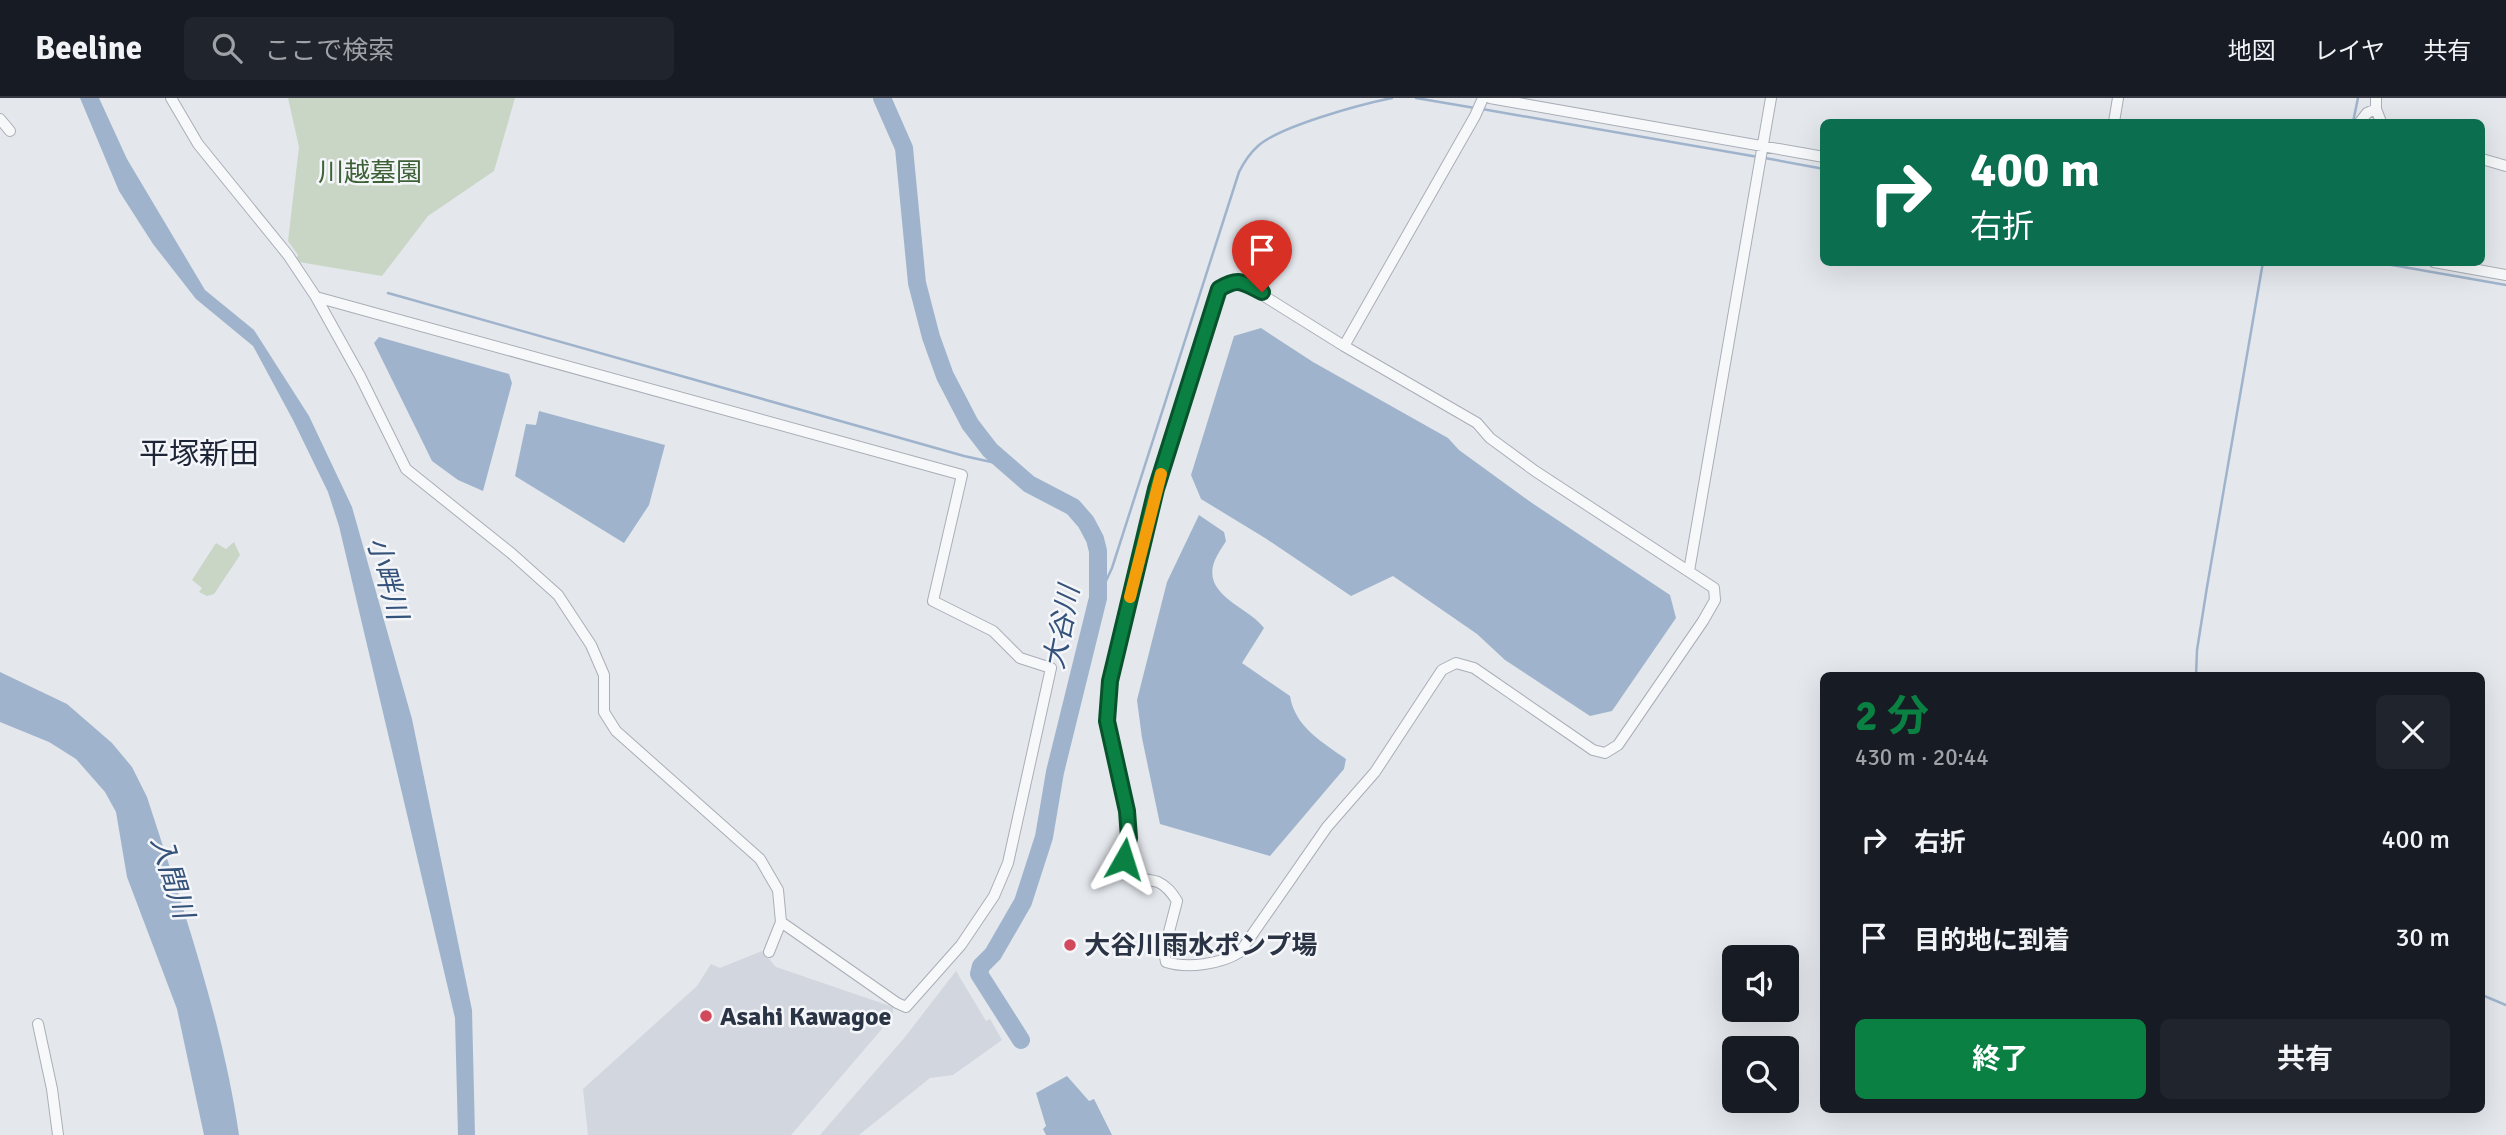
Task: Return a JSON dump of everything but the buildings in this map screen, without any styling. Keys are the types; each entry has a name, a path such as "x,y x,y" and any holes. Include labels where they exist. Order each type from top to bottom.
{"street":[{"path":"171,98 198,144 288,255 316,297 407,469 511,553 558,595 591,645 604,675 604,712 616,731 760,859 779,890 781,922 769,952"},
{"path":"1344,345 1483,98"},
{"path":"1490,98 1820,156"},
{"path":"1689,571 1771,98"},
{"path":"2114,119 2118,98"},
{"path":"2362,119 2376,104"},
{"path":"0,119 10,131"},
{"path":"2485,160 2506,166"},
{"path":"2456,266 2506,275"},
{"path":"1240,281 1344,345 1476,423 1490,438 1535,471 1714,588 1715,600 1618,746 1605,753 1593,750 1474,668 1456,663 1442,670 1375,772 1327,827 1240,952 1212,962 1189,965 1166,962 1164,951 1177,901 1170,890 1158,882 1143,880 1129,872 1124,859 1129,838 1127,811 1107,721 1110,681 1156,489 1219,289 1230,282 1240,281"},
{"path":"316,297 961,475 933,601 993,631 1020,658 1051,668 1008,863 994,896 961,944 906,1007 781,922"},
{"path":"38,1024 58,1135"}],"shaded area":[{"path":"762,951 776,967 893,1007 893,1016 791,1135 588,1135 583,1089 697,986 711,964 720,968"},
{"path":"956,971 986,1021 990,1019 1002,1040 953,1075 930,1078 859,1135 820,1135 905,1037"}],"green space":[{"name":"川越墓園","path":"288,98 515,98 494,171 428,216 382,276 299,262 296,259 298,255 288,241 299,147"},
{"path":"234,542 240,555 214,594 207,596 199,592 202,588 192,580 216,543 226,549"}],"water":[{"path":"80,98 99,98 127,159 205,290 254,330 309,416 352,507 412,719 472,1010 475,1135 458,1135 455,1018 339,526 328,492 253,346 196,299 153,244 119,191"},
{"path":"1261,328 1313,362 1448,438 1459,450 1532,503 1670,595 1676,618 1612,711 1590,716 1505,660 1477,634 1393,576 1351,596 1201,499 1191,475 1234,336"},
{"path":"379,337 509,374 512,383 483,491 458,480 432,461 374,343"},
{"path":"539,411 665,445 649,505 624,543 515,476 526,424 536,425"},
{"path":"1199,515 1224,532 1226,541 1213,566 1216,586 1264,628 1242,663 1290,696 1297,717 1311,733 1346,759 1344,769 1270,856 1160,824 1142,738 1137,700 1167,582"},
{"name":"入間川","path":"0,672 67,704 112,743 132,767 147,797 200,964 223,1050 239,1135 204,1135 177,1009 127,877 116,812 105,792 76,759 49,742 0,722"},
{"path":"1067,1076 1089,1101 1094,1099 1112,1135 1046,1135 1036,1093"}],"waterway":[{"name":"大谷川","path":"882,98 904,148 917,283 931,337 945,376 970,424 990,450 1029,484 1073,507 1086,522 1098,551 1098,598 1055,772 1044,837 1023,902 993,954 981,966 979,974 1021,1040"},
{"path":"1098,598 1112,568 1243,165 1258,146 1284,131 1342,111 1392,98"},
{"path":"1416,98 1475,108"},
{"path":"2354,119 2358,98"},
{"path":"1482,109 1758,157"},
{"path":"1765,158 1820,168"},
{"path":"2196,672 2207,587 2262,266"},
{"path":"2398,266 2506,285"},
{"path":"388,293 964,456 1005,465"},
{"path":"2485,996 2506,1005"}],"slow traffic":[{"path":"1130,597 1161,474"}],"place":[{"name":"大谷川雨水ポンプ場","path":"1070,945"},
{"name":"Asahi Kawagoe","path":"706,1016"}],"district":[{"name":"平塚新田","path":"199,454"}],"route":[{"path":"1124,859 1129,838 1127,811 1107,721 1108,701 1110,681 1145,531 1219,289 1230,282 1240,281 1262,292"}],"water label":[{"name":"小畔川","path":"388,578"}]}
